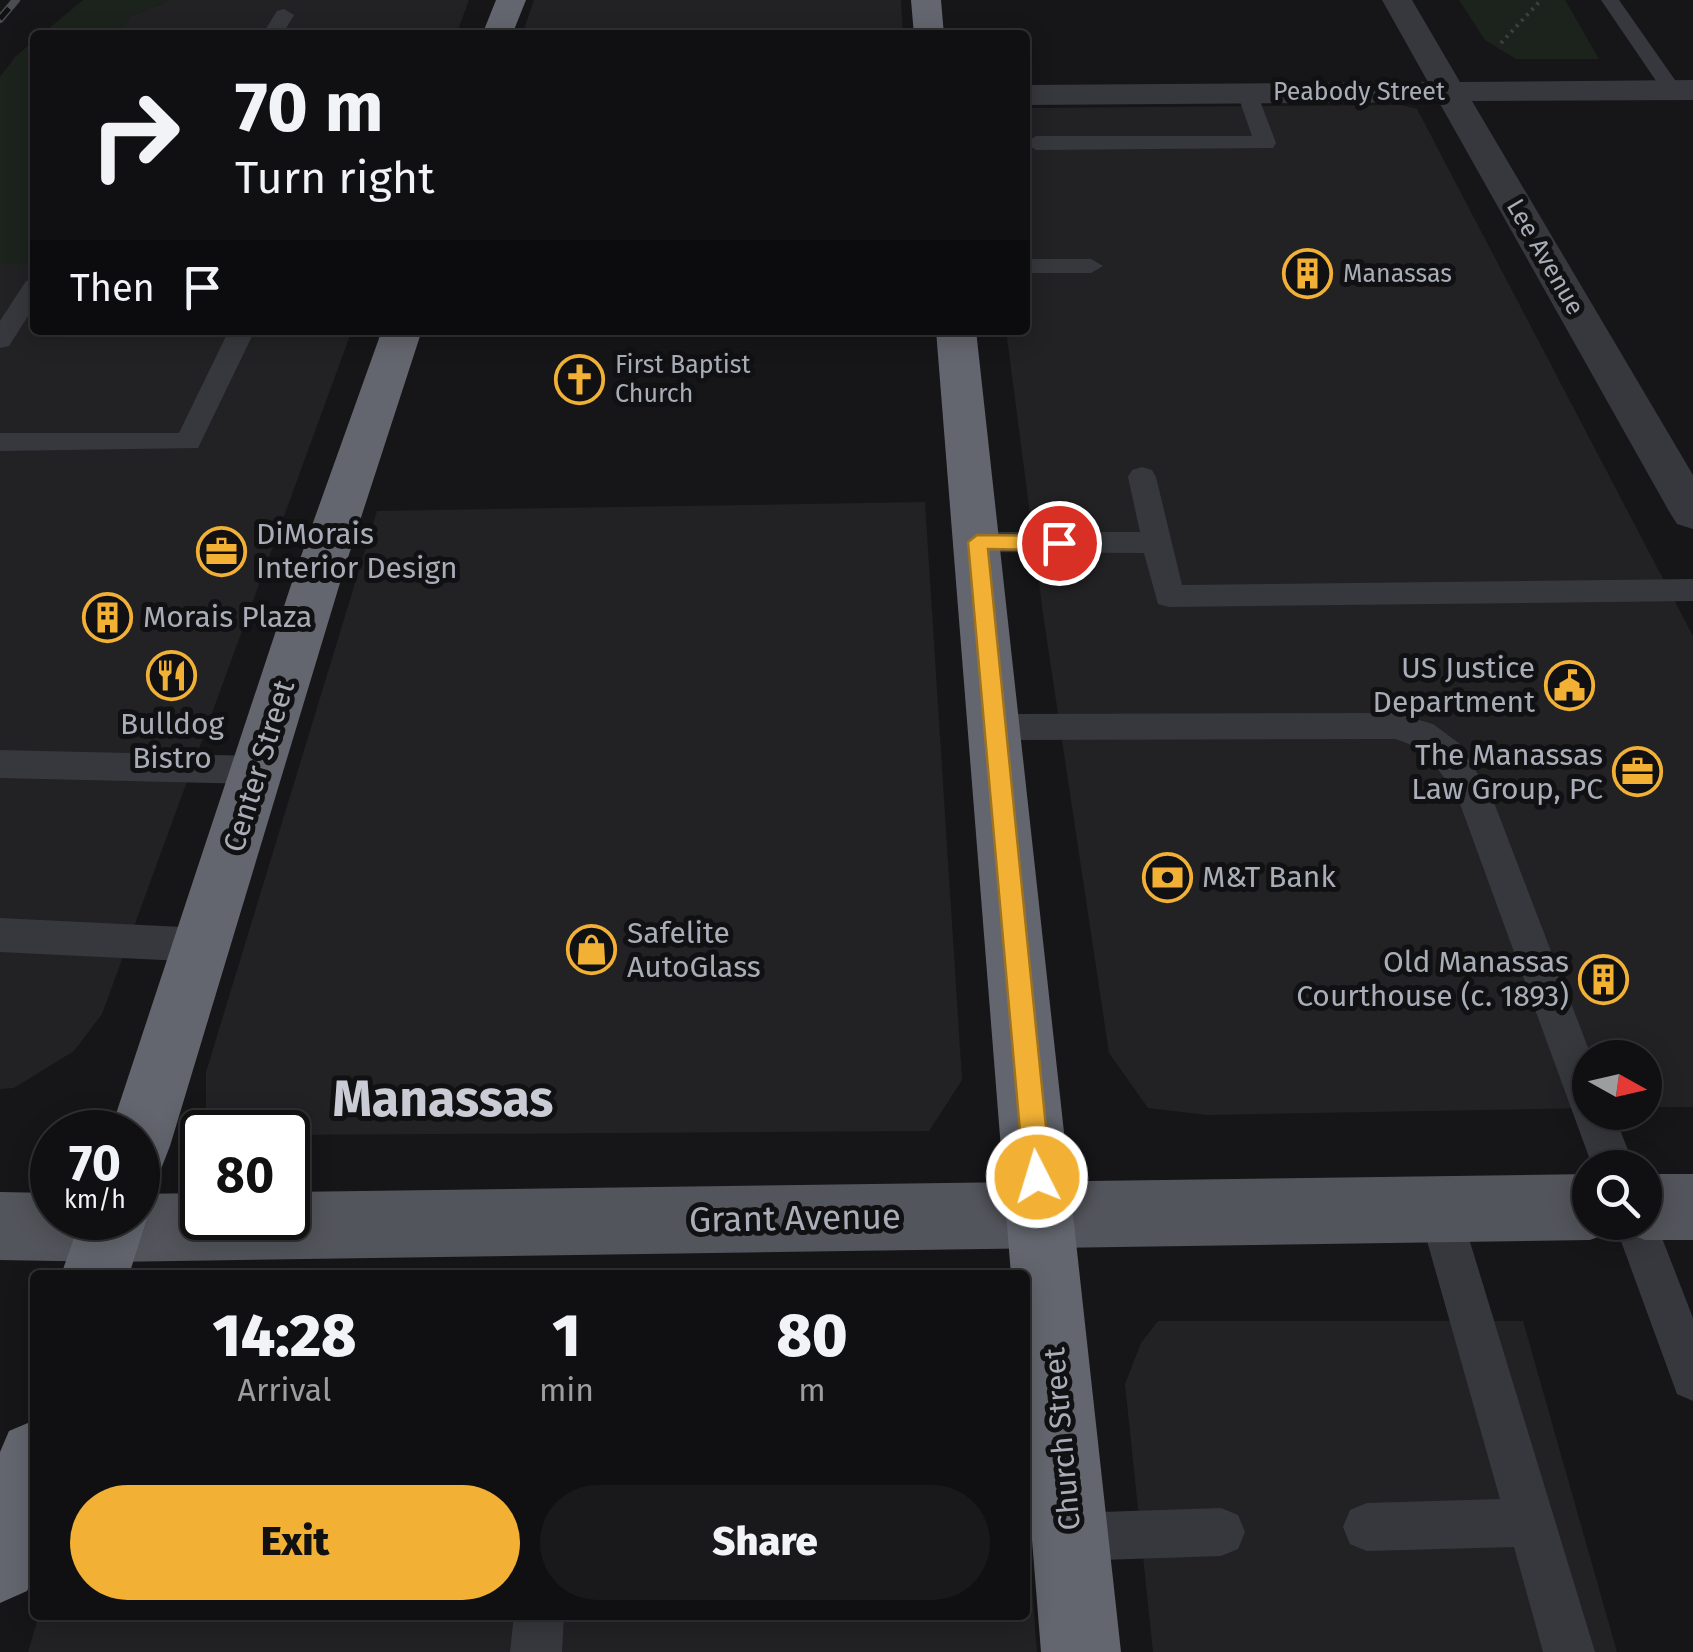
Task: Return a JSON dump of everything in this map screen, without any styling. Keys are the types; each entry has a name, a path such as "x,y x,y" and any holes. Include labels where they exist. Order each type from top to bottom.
{"highway":[{"path":"500,30 511,0"},
{"path":"926,0 929,30"},
{"name":"Center Street","path":"150,1110 400,335"},
{"name":"Church Street","path":"956,335 1041,1215 1054,1503 1081,1652"},
{"path":"15,1544 30,1478"}],"main road":[{"name":"Grant Avenue","path":"160,1239 1041,1215 1572,1207"},
{"path":"1662,1207 1693,1207"},
{"name":"Grant Avenue","path":"0,1226 30,1230"}],"street":[{"name":"Lee Avenue","path":"1397,0 1680,468 1693,513"},
{"name":"Peabody Street","path":"1030,95 1682,90"}],"lane":[{"path":"1610,0 1682,90"},
{"path":"275,30 284,15"},
{"path":"1036,144 1265,143 1247,93"},
{"path":"1030,266 1091,266"},
{"path":"0,340 30,294"},
{"path":"0,442 188,442 240,335"},
{"path":"1142,477 1169,596 1693,590"},
{"path":"977,542 1158,544"},
{"path":"995,727 1395,726 1421,734 1448,754 1470,788 1572,1056"},
{"path":"0,764 258,770"},
{"path":"0,935 203,945"},
{"path":"1438,1209 1569,1652"},
{"path":"1642,1240 1693,1378"},
{"path":"1054,1503 1221,1532"},
{"path":"1367,1527 1531,1522"},
{"path":"536,1652 539,1620"}],"path":[{"path":"1494,50 1541,0"}],"shaded area":[{"path":"83,0 170,0 131,16 121,30 47,30"},
{"path":"170,0 469,0 458,30 121,30 131,16"},
{"path":"534,0 901,0 903,30 524,30"},
{"path":"1459,0 1565,0 1599,59 1516,59 1485,40"},
{"path":"30,44 30,264 0,264 0,77"},
{"path":"1402,105 1417,109 1693,636 1693,1107 1662,1107 1662,1040 1572,1040 1572,1108 1207,1115 1148,1108 1109,1053 1043,614 1007,335 1030,335 1030,108"},
{"path":"30,261 30,335 350,335 102,1014 74,1051 14,1088 0,1089 0,264"},
{"path":"925,502 962,1080 929,1131 310,1135 310,1110 206,1110 206,1072 377,511"},
{"path":"1158,1321 1523,1321 1617,1652 1153,1652 1125,1384 1141,1343"},
{"path":"1030,1562 1037,1652 28,1652 38,1620 1030,1620"}],"railway":[{"path":"0,19 16,0"}],"place":[{"name":"Manassas","path":"1308,274"},
{"name":"First Baptist Church","path":"580,379"},
{"name":"DiMorais Interior Design","path":"221,551"},
{"name":"Morais Plaza","path":"108,617"},
{"name":"Bulldog Bistro","path":"172,675"},
{"name":"US Justice Department","path":"1570,685"},
{"name":"The Manassas Law Group, PC","path":"1638,772"},
{"name":"M&T Bank","path":"1167,877"},
{"name":"Safelite AutoGlass","path":"592,950"},
{"name":"Old Manassas Courthouse (c. 1893)","path":"1604,979"}],"district":[{"name":"Manassas","path":"443,1099"}],"route":[{"path":"1037,1177 977,542 1059,543"}]}
